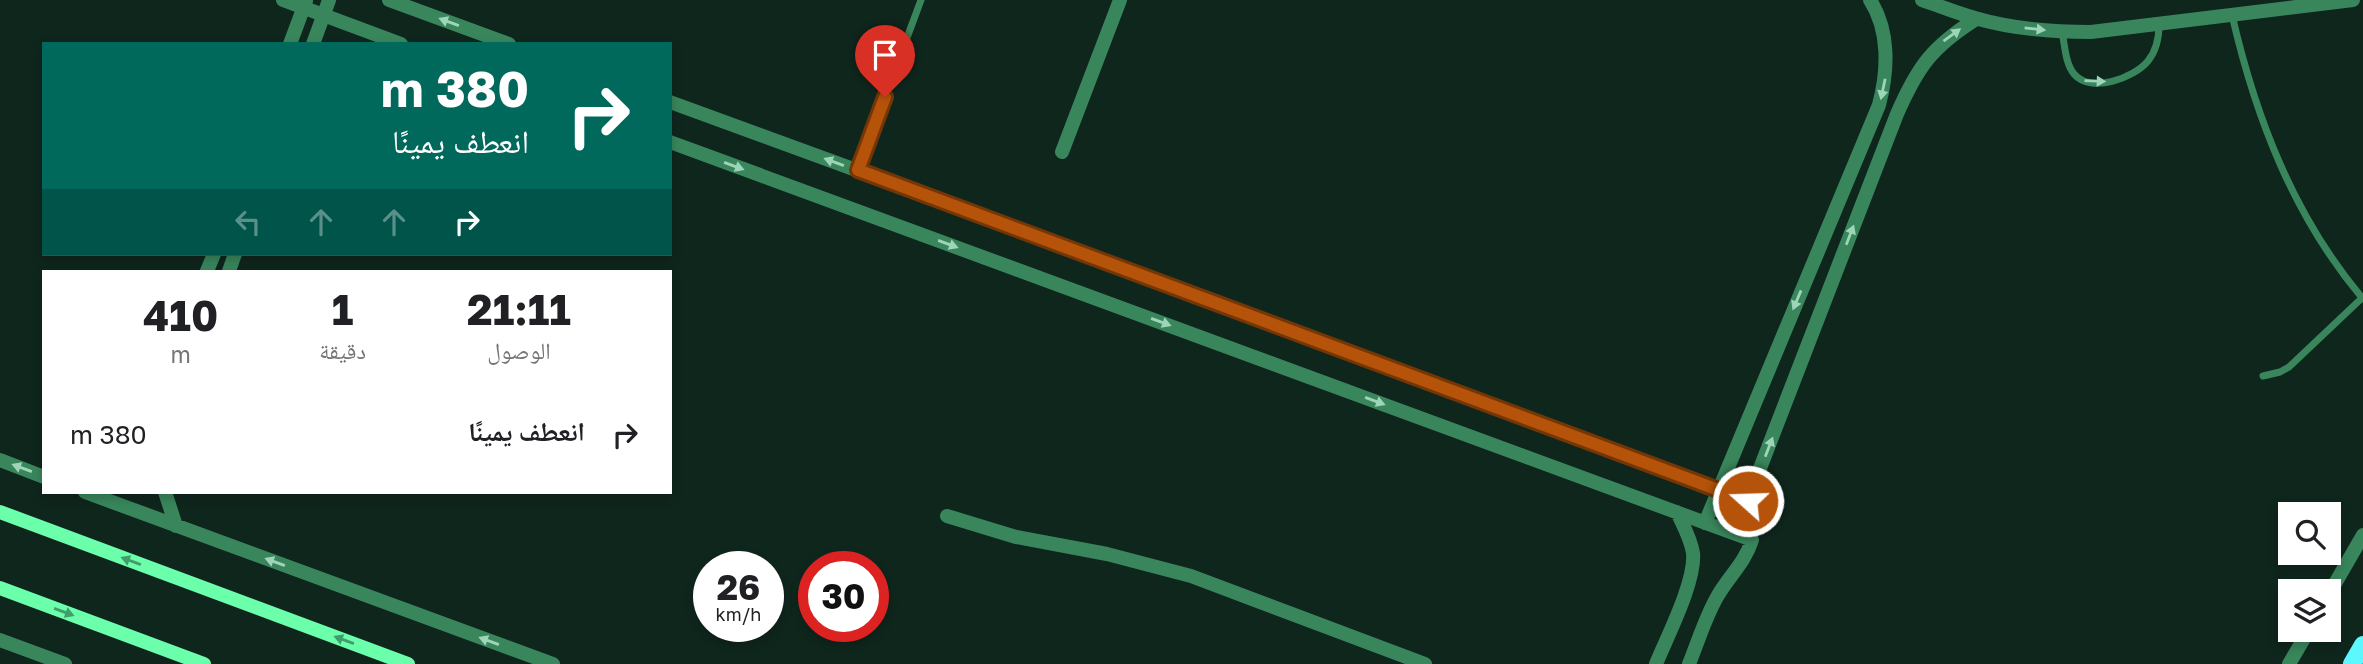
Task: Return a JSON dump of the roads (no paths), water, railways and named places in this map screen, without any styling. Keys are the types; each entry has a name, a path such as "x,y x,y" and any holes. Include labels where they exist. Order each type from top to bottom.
{"main road":[{"path":"0,512 408,664"},
{"path":"0,588 204,664"},
{"path":"2352,664 2363,645"}],"street":[{"path":"283,0 305,4 323,15 396,42"},
{"path":"314,42 329,0"},
{"path":"389,0 504,42"},
{"path":"1062,152 1120,0"},
{"path":"1705,523 1879,105 1886,67 1885,47 1881,27 1870,0"},
{"path":"1922,0 1976,19 2062,32 2091,32 2353,0"},
{"path":"291,42 305,4"},
{"path":"1735,534 1912,79 1935,48 1976,19"},
{"path":"672,103 1748,501"},
{"path":"672,143 1752,540 1742,563 1711,607 1689,664"},
{"path":"0,460 42,476"},
{"path":"97,494 176,526 553,664"},
{"path":"166,494 176,526"},
{"path":"1656,664 1688,584 1693,563 1691,544 1676,512"},
{"path":"947,516 1016,537 1107,554 1191,576 1426,664"},
{"path":"2338,579 2363,535"},
{"path":"0,640 65,664"},
{"path":"2289,664 2302,642"}],"lane":[{"path":"858,170 921,0"},
{"path":"2232,15 2259,112 2294,195 2326,250 2362,298 2290,367 2263,376"},
{"path":"2062,32 2072,71 2087,83 2100,83 2132,74 2148,62 2157,44 2159,24"}]}
